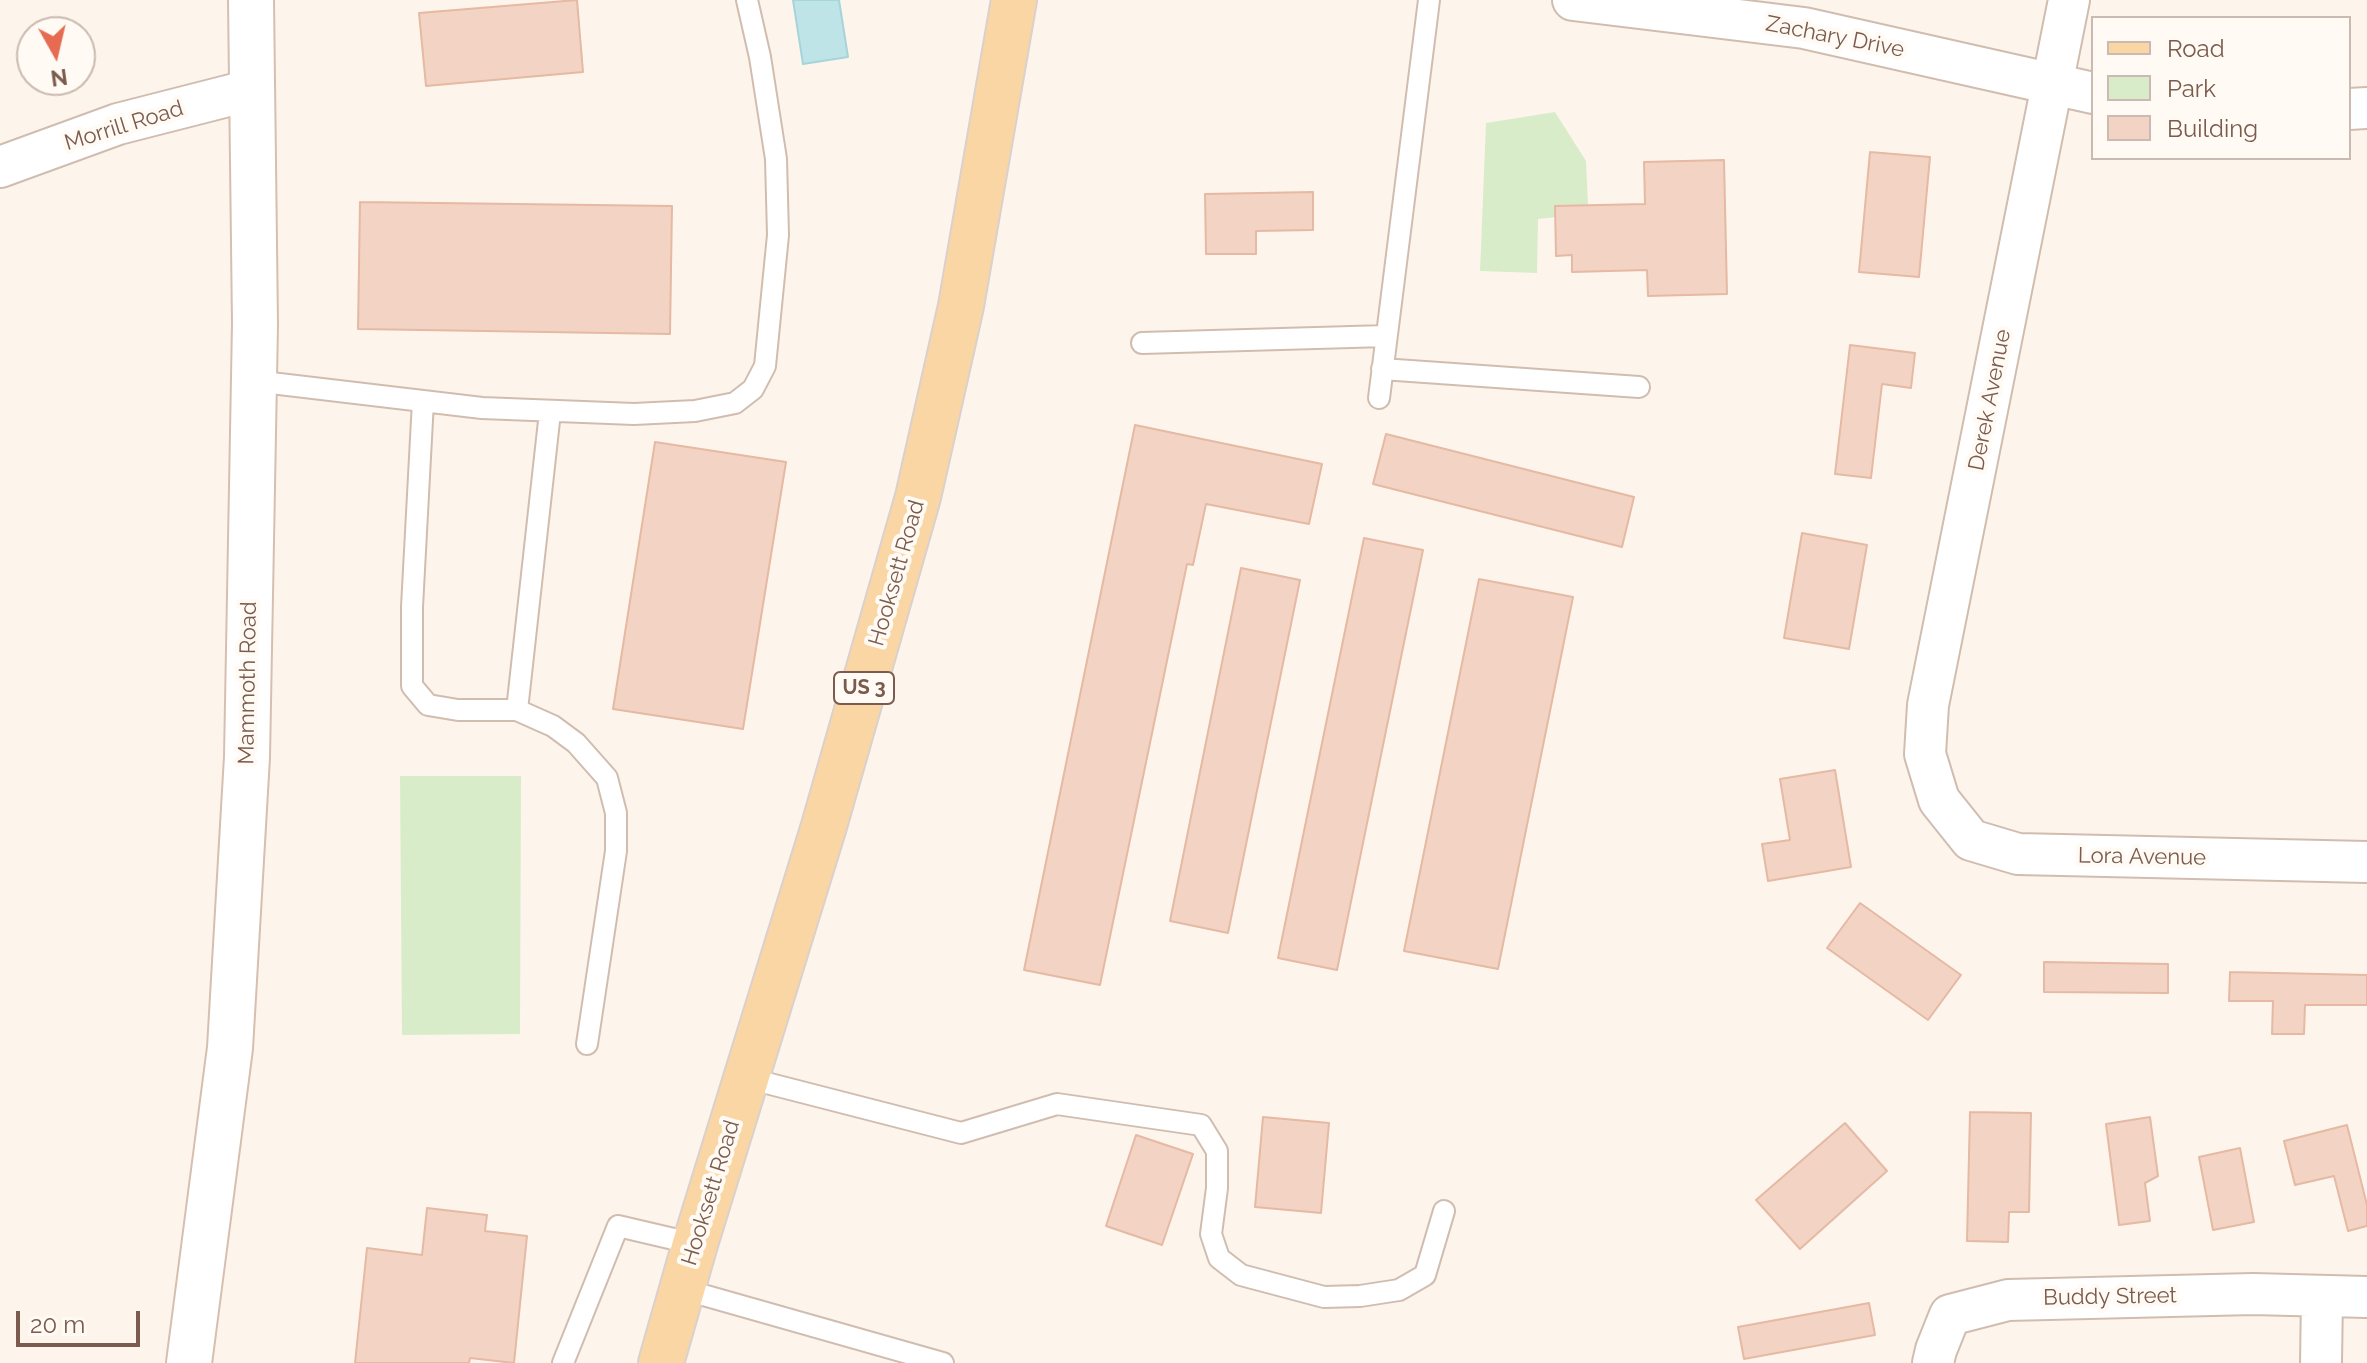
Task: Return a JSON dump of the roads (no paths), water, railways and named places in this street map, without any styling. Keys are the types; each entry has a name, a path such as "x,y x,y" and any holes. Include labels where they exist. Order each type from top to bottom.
{"main road":[{"name":"Mammoth Road","path":"189,1363 230,1048 247,757 254,381 251,0"},
{"name":"Hooksett Road","path":"661,1363 824,826 918,497 961,306 1014,0"}],"street":[{"name":"Zachary Drive","path":"1573,0 1804,28 2091,93"},
{"name":"Derek Avenue","path":"1939,800 1925,754 1928,705 2069,0"},
{"name":"Morrill Road","path":"0,167 118,124 251,90"},
{"name":"Lora Avenue","path":"1939,800 1971,840 2018,854 2367,862"},
{"name":"Buddy Street","path":"1933,1363 1950,1315 2008,1300 2253,1294 2322,1296"},
{"path":"2321,1363 2322,1296 2367,1297"}],"lane":[{"path":"254,381 550,412 680,412 735,403 753,389 765,366 778,235 776,159 760,57 747,0"},
{"path":"1379,398 1429,0"},
{"path":"1142,343 1386,336"},
{"path":"1382,369 1639,387"},
{"path":"423,401 412,607 412,686 428,705 458,710 517,710 553,726 576,743 607,778 616,813 616,851 587,1044"},
{"path":"517,710 550,412"},
{"path":"747,1078 961,1133 1057,1104 1201,1125 1217,1151 1217,1188 1211,1234 1219,1258 1241,1275 1324,1297 1399,1290 1425,1275 1444,1211"},
{"path":"563,1363 618,1226 695,1244"},
{"path":"682,1289 943,1363"}],"water":[{"path":"793,0 839,0 848,57 803,64"}]}
